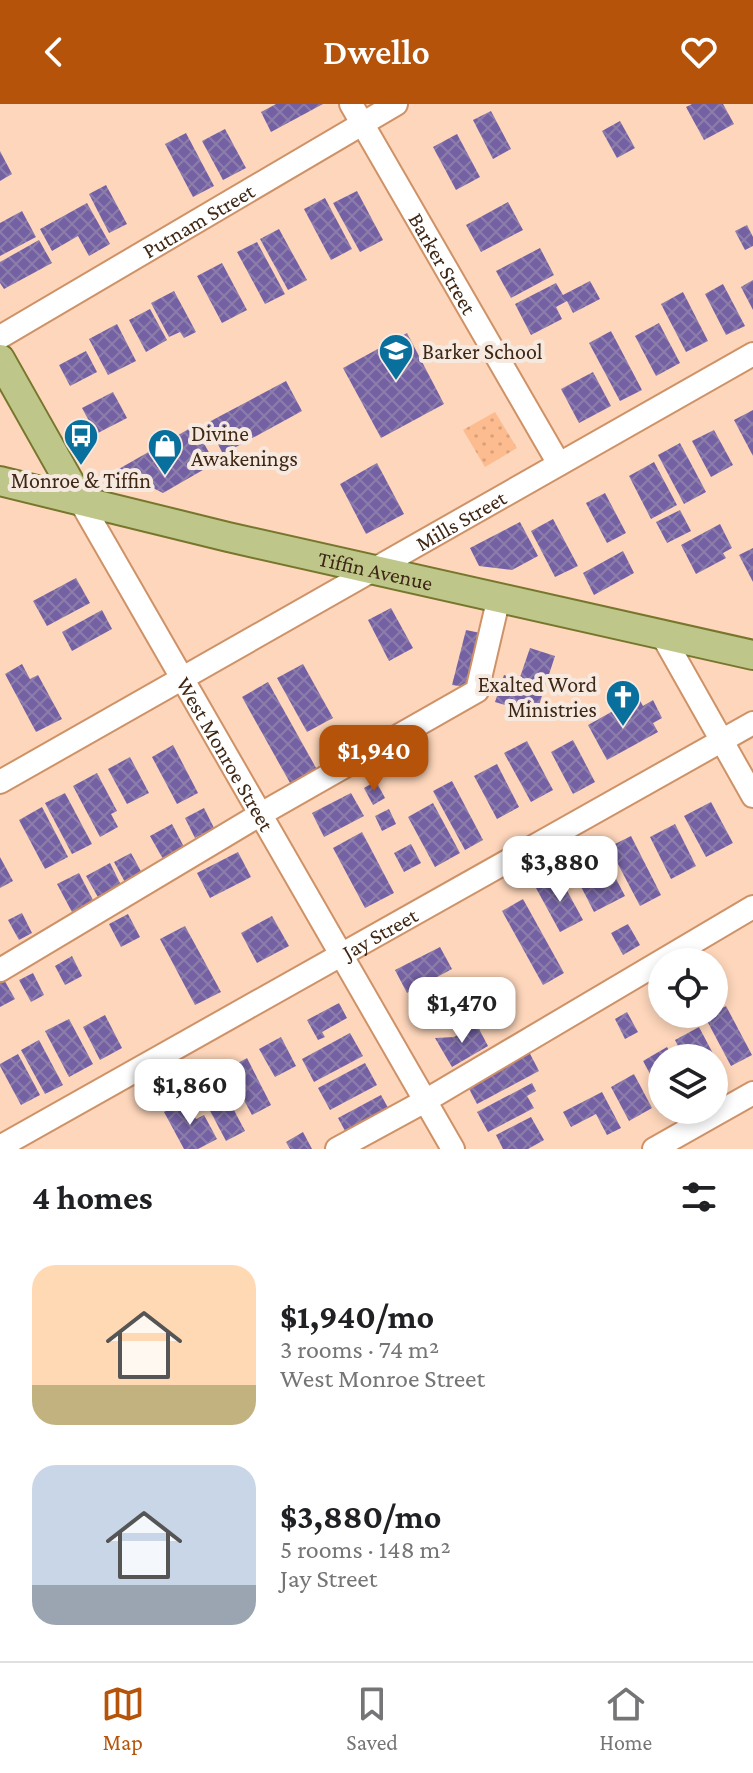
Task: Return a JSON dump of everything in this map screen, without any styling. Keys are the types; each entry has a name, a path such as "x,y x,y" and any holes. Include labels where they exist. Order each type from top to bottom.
{"main road":[{"name":"West Monroe Street","path":"0,359 79,499"},
{"name":"Tiffin Avenue","path":"5,487 79,499 228,537 753,655"}],"street":[{"name":"Putnam Street","path":"0,337 356,114 396,104"},
{"name":"Barker Street","path":"356,114 559,464"},
{"name":"Mills Street","path":"0,782 753,354"},
{"name":"West Monroe Street","path":"79,499 453,1149"},
{"path":"0,970 261,814 477,691 499,597"},
{"path":"661,633 753,796"},
{"name":"Jay Street","path":"5,1142 753,723"},
{"path":"337,1149 425,1101 753,907"},
{"path":"654,1149 753,1093"}],"shaded area":[{"path":"495,412 517,448 485,467 463,430"}],"building":[{"path":"276,104 323,104 271,132 261,112"},
{"path":"692,104 723,104 734,124 704,140 686,107"},
{"path":"491,111 511,149 493,159 473,120"},
{"path":"620,121 635,148 617,158 602,131"},
{"path":"225,129 246,168 223,180 202,141"},
{"path":"186,133 214,186 193,197 165,144"},
{"path":"457,134 480,177 456,190 433,147"},
{"path":"0,151 12,174 0,181"},
{"path":"106,185 127,224 109,233 89,194"},
{"path":"357,191 383,240 360,252 333,203"},
{"path":"325,198 352,249 331,260 304,209"},
{"path":"508,202 523,230 481,252 466,225"},
{"path":"87,203 110,244 89,256 78,236 52,251 40,229"},
{"path":"22,211 36,237 0,256 0,223"},
{"path":"747,225 753,237 753,246 745,250 735,231"},
{"path":"279,229 307,280 288,290 260,239"},
{"path":"39,240 52,263 4,289 0,283 0,262"},
{"path":"257,242 285,294 265,304 237,252"},
{"path":"540,248 554,275 511,298 496,271"},
{"path":"222,263 247,310 222,323 197,276"},
{"path":"753,280 753,310 741,287"},
{"path":"590,281 600,299 573,313 567,301 556,307 562,319 531,335 515,304 556,283 563,295"},
{"path":"723,284 745,326 726,335 705,294"},
{"path":"174,291 196,332 184,338 180,332 169,337 151,303"},
{"path":"683,292 708,341 686,352 661,304"},
{"path":"150,309 167,340 146,352 129,320"},
{"path":"659,323 680,363 656,376 635,336"},
{"path":"117,324 136,361 108,375 89,339"},
{"path":"611,331 642,390 620,401 589,343"},
{"path":"407,333 444,404 381,438 343,368"},
{"path":"86,351 97,372 70,386 59,365"},
{"path":"593,372 611,406 579,423 561,389"},
{"path":"286,381 302,411 223,454 207,423"},
{"path":"113,392 127,418 96,434 82,408"},
{"path":"753,410 753,456 734,420"},
{"path":"194,426 215,463 163,493 117,470"},
{"path":"714,430 733,465 711,477 692,441"},
{"path":"680,443 706,492 684,504 658,455"},
{"path":"654,462 677,505 651,519 629,476"},
{"path":"377,463 404,514 366,534 340,484"},
{"path":"605,493 626,533 607,543 586,503"},
{"path":"680,510 691,531 667,543 656,522"},
{"path":"553,519 578,566 555,577 531,531"},
{"path":"520,522 538,556 512,570 479,566 470,548"},
{"path":"720,524 732,548 723,553 726,558 696,574 681,545"},
{"path":"753,548 753,582 739,555"},
{"path":"623,551 634,573 594,595 583,573"},
{"path":"76,578 90,603 47,626 33,601"},
{"path":"391,608 413,648 389,661 368,620"},
{"path":"102,610 112,629 72,651 62,632"},
{"path":"466,630 485,634 474,688 452,685"},
{"path":"530,648 555,656 539,705 525,700 521,710 495,702 504,675 519,680"},
{"path":"22,664 30,679 38,675 62,719 36,732 5,674"},
{"path":"303,664 333,718 307,732 277,678"},
{"path":"268,682 320,775 294,790 242,697"},
{"name":"Exalted Word Ministries","path":"638,697 643,706 653,700 662,718 653,723 658,732 607,760 588,725"},
{"path":"573,740 595,782 573,794 551,752"},
{"path":"527,741 553,790 531,802 504,753"},
{"path":"173,745 198,793 177,804 152,757"},
{"path":"130,757 149,793 127,804 108,769"},
{"path":"497,764 519,807 497,819 474,776"},
{"path":"97,773 117,811 111,814 118,827 100,837 73,786"},
{"path":"376,781 385,798 373,805 364,788"},
{"path":"452,781 483,840 465,850 433,791"},
{"path":"65,793 92,844 72,854 45,803"},
{"path":"351,793 364,816 324,837 312,813"},
{"path":"711,802 733,843 706,857 684,816"},
{"path":"433,803 460,853 435,867 408,817"},
{"path":"42,807 68,857 45,869 19,820"},
{"path":"204,808 214,828 195,838 185,818"},
{"path":"389,809 396,824 382,831 375,816"},
{"path":"172,824 184,847 163,859 150,836"},
{"path":"675,824 696,866 671,879 650,837"},
{"path":"362,832 394,893 365,908 333,848"},
{"path":"631,836 661,895 640,906 609,847"},
{"path":"411,844 421,863 404,872 394,853"},
{"path":"238,852 251,877 210,898 197,873"},
{"path":"131,853 143,875 126,884 114,862"},
{"path":"0,857 13,881 0,888"},
{"path":"590,857 601,879 613,873 625,896 594,912 571,867"},
{"path":"110,863 122,887 99,899 86,876"},
{"path":"79,873 94,902 72,912 57,884"},
{"path":"559,876 583,920 560,932 536,888"},
{"path":"523,899 564,973 543,985 502,911"},
{"path":"22,913 32,933 19,940 8,920"},
{"path":"128,914 140,937 121,947 109,924"},
{"path":"272,916 289,946 257,963 241,933"},
{"path":"628,924 640,945 623,955 611,933"},
{"path":"185,926 221,992 195,1005 160,939"},
{"path":"440,947 452,969 407,993 395,970"},
{"path":"72,956 82,976 65,985 55,966"},
{"path":"33,973 44,995 31,1002 19,980"},
{"path":"459,977 471,1001 431,1022 419,998"},
{"path":"3,978 15,999 0,1007 0,979"},
{"path":"339,1003 347,1018 322,1032 325,1037 318,1040 307,1020"},
{"path":"728,1010 752,1055 731,1066 728,1044 719,1044 711,1028 728,1028"},
{"path":"627,1012 638,1032 625,1039 615,1019"},
{"path":"105,1015 122,1048 100,1060 83,1027"},
{"path":"69,1019 93,1064 69,1077 45,1031"},
{"path":"477,1025 488,1046 452,1067 435,1038 454,1037"},
{"path":"700,1028 708,1044 677,1044 675,1040"},
{"path":"350,1033 363,1056 314,1082 302,1059"},
{"path":"281,1037 296,1066 275,1077 259,1049"},
{"path":"39,1040 63,1085 45,1094 21,1050"},
{"path":"528,1050 539,1071 477,1104 466,1083"},
{"path":"18,1054 40,1095 21,1105 0,1066"},
{"path":"247,1058 271,1105 252,1115 227,1069"},
{"path":"365,1063 377,1085 330,1110 318,1088"},
{"path":"634,1074 648,1100 648,1110 629,1121 611,1087"},
{"path":"218,1080 245,1131 226,1141 199,1090"},
{"path":"532,1083 536,1091 527,1096 534,1108 488,1132 477,1112"},
{"path":"602,1092 621,1128 607,1135 596,1114 571,1127 563,1112"},
{"path":"381,1095 392,1115 349,1138 338,1118"},
{"path":"186,1101 196,1119 204,1115 217,1139 198,1149 184,1149 164,1112"},
{"path":"531,1117 544,1140 528,1149 503,1149 496,1135"},
{"path":"303,1132 312,1149 290,1149 286,1142"}],"place":[{"name":"Barker School","path":"396,382"},
{"name":"Monroe & Tiffin","path":"81,467"},
{"name":"Divine Awakenings","path":"165,477"},
{"name":"Exalted Word Ministries","path":"623,728"}]}
